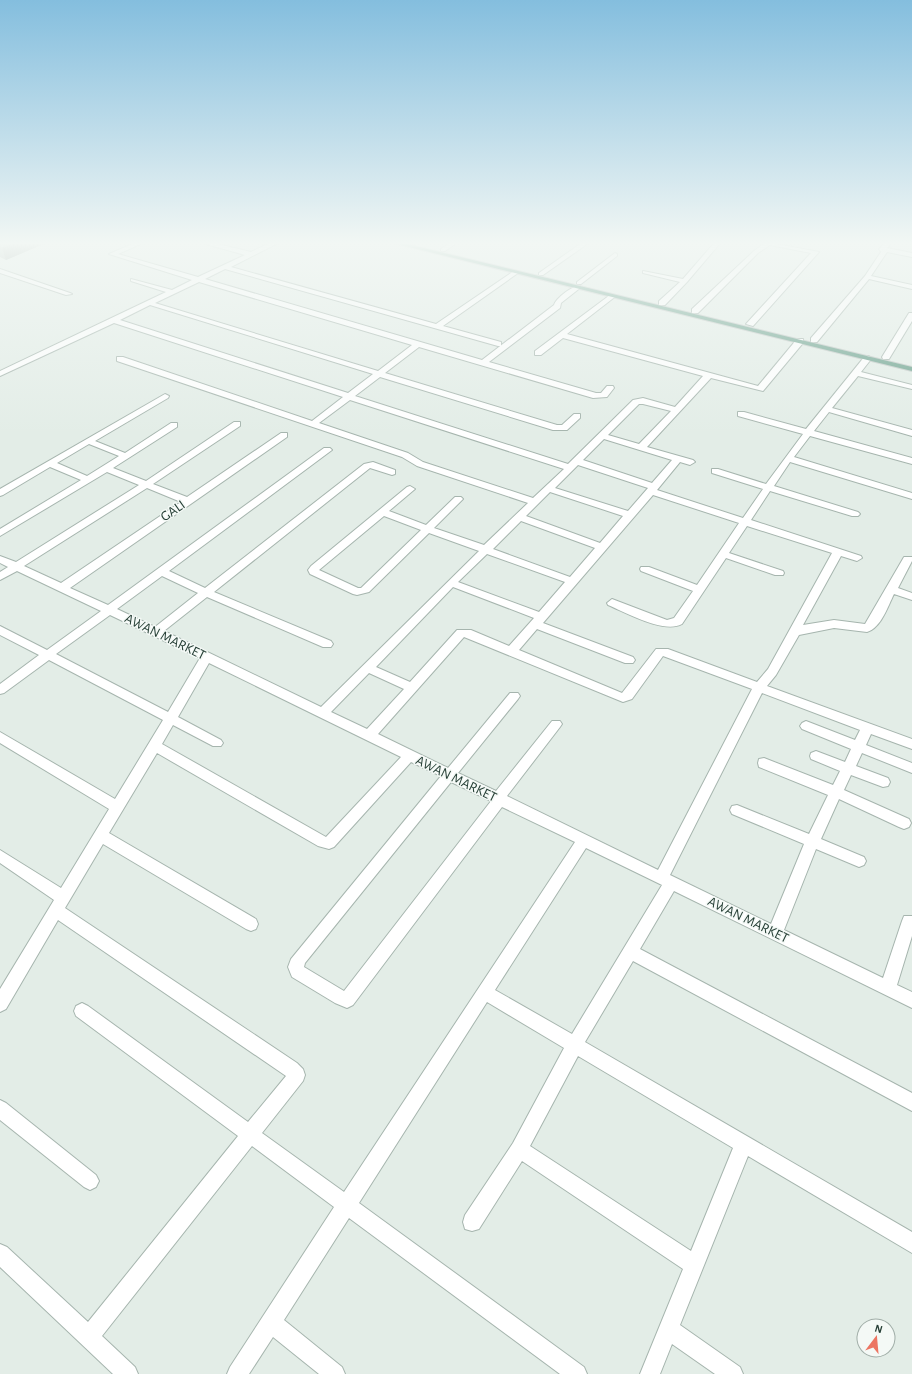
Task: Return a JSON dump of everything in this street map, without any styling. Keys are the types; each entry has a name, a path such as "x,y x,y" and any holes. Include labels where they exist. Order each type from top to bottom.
{"main road":[{"path":"653,306 912,369"},
{"path":"675,306 912,364"}],"street":[{"path":"0,374 142,306"},
{"path":"159,306 556,428 564,428 577,416"},
{"path":"293,306 596,396 604,395 610,388"},
{"path":"363,306 498,344"},
{"path":"437,327 467,306"},
{"path":"483,363 557,306"},
{"path":"538,353 599,306"},
{"path":"695,311 700,306"},
{"path":"750,324 766,306"},
{"path":"814,340 843,306"},
{"path":"886,357 912,315"},
{"path":"113,320 350,397 652,489 857,558"},
{"path":"561,335 760,389 800,342"},
{"path":"313,424 418,344"},
{"path":"612,603 666,624 673,624 678,621 723,554 747,522 788,458 807,432 868,358"},
{"path":"120,359 405,455 420,464 535,502"},
{"path":"856,373 912,387"},
{"path":"641,448 709,375"},
{"path":"0,493 165,396"},
{"path":"323,713 451,583 639,400 676,410"},
{"path":"826,409 912,433"},
{"path":"741,414 912,461"},
{"path":"0,577 147,484 237,424"},
{"path":"0,534 174,425"},
{"name":"GALI","path":"62,588 284,435"},
{"path":"602,436 678,460 690,462"},
{"path":"88,441 126,456"},
{"path":"0,690 327,450"},
{"path":"788,458 912,496"},
{"path":"511,652 678,460"},
{"path":"50,464 87,479"},
{"path":"156,632 366,466 373,465 392,472"},
{"path":"105,468 188,501"},
{"path":"715,471 855,514"},
{"path":"410,489 315,568 313,570 314,572 357,592 361,592 458,499"},
{"path":"549,489 630,515"},
{"path":"382,512 572,581"},
{"path":"518,517 601,547"},
{"path":"472,1222 519,1150 575,1044 630,952 666,881 759,687 772,672 795,632 800,618 838,552"},
{"path":"723,554 780,573"},
{"path":"795,632 802,628 834,624 867,628 872,624 910,557"},
{"name":"AWAN MARKET","path":"0,559 156,632 912,1000"},
{"path":"645,569 700,589"},
{"path":"162,572 207,593 328,644"},
{"path":"451,583 629,660"},
{"path":"891,589 912,597"},
{"path":"0,630 49,654 218,743"},
{"path":"369,736 461,634 467,633 623,698 628,696 660,652 664,652 912,744"},
{"path":"0,1004 207,657"},
{"path":"368,668 408,686 413,686"},
{"path":"514,696 299,959 296,967 298,972 340,998 347,1000 556,724"},
{"path":"806,726 912,768"},
{"path":"775,933 812,842 868,727"},
{"path":"0,737 117,807"},
{"path":"154,744 324,842 329,843 409,756"},
{"path":"816,756 847,770 882,782"},
{"path":"764,763 836,792 904,823"},
{"path":"737,810 859,861"},
{"path":"100,835 251,924"},
{"path":"237,1374 583,841"},
{"path":"0,856 61,904 292,1069 297,1075 251,1135 89,1337"},
{"path":"888,988 909,920"},
{"path":"630,952 912,1102"},
{"path":"485,992 912,1243"},
{"path":"82,1011 577,1374"},
{"path":"0,1109 90,1181"},
{"path":"650,1374 744,1144"},
{"path":"519,1150 694,1265"},
{"path":"0,1254 128,1374"},
{"path":"271,1322 335,1374"},
{"path":"668,1329 733,1374"}]}
